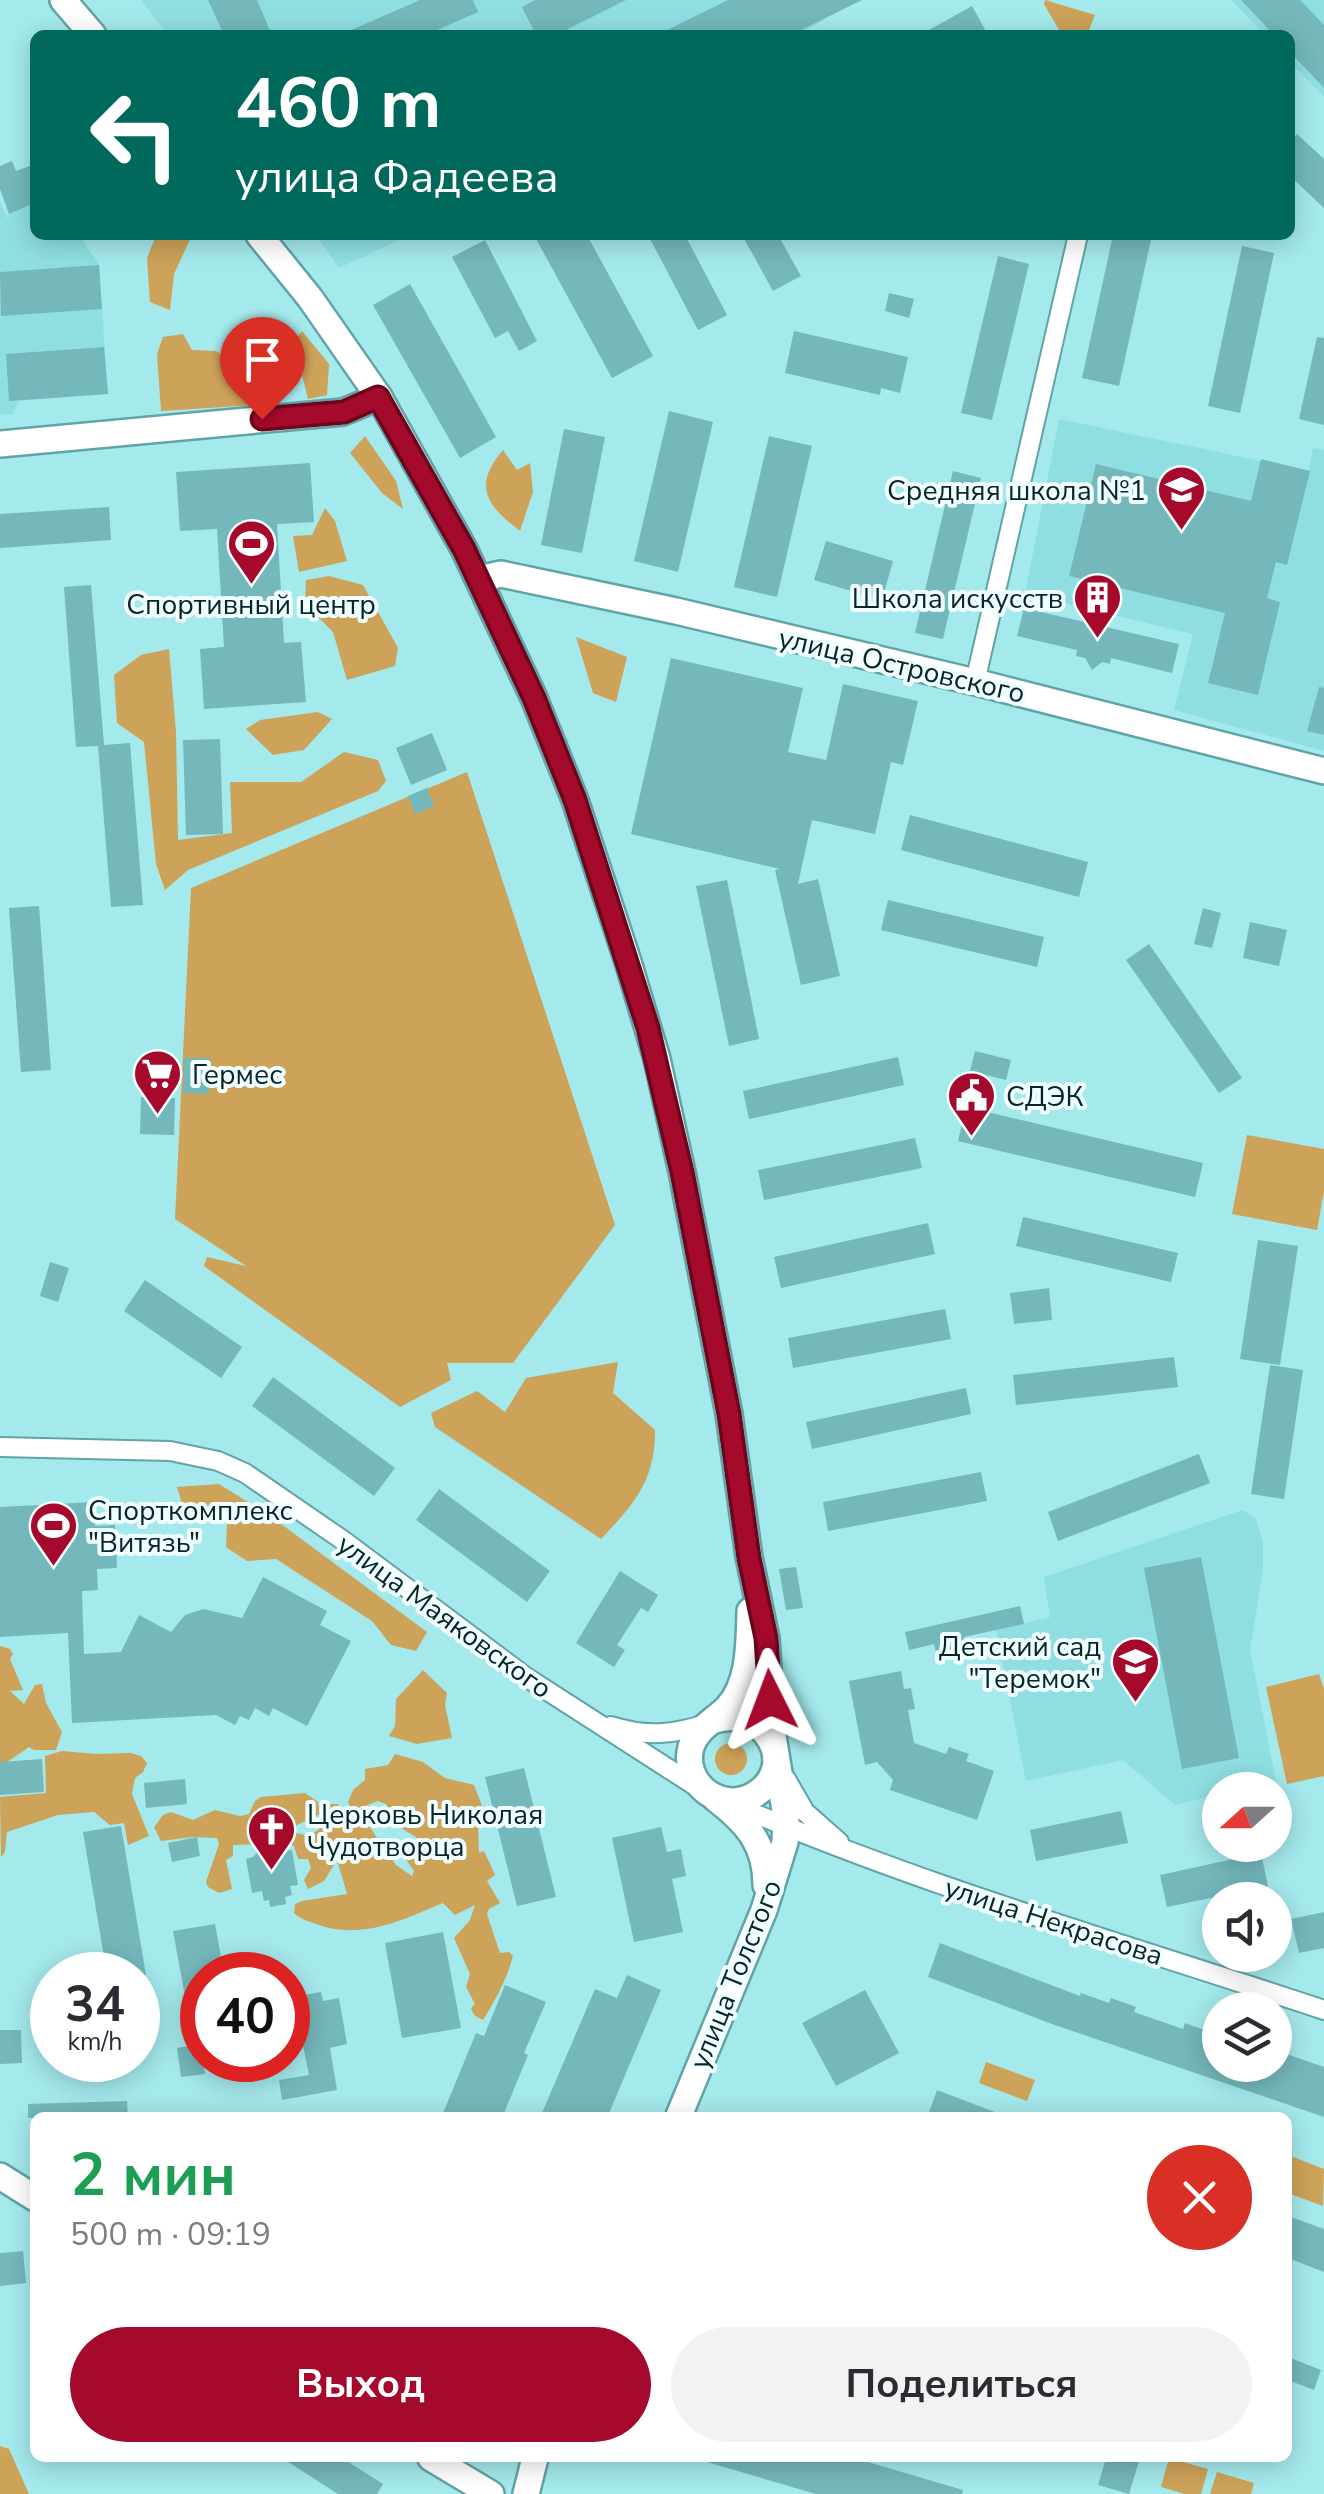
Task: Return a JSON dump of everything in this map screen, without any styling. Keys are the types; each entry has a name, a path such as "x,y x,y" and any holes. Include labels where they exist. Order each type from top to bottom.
{"street":[{"path":"62,0 89,30"},
{"path":"263,240 310,298 378,397 479,580 534,698 575,800 657,1059 729,1414 749,1558 766,1638 774,1751 786,1828"},
{"path":"974,682 1077,240"},
{"path":"0,444 344,412 378,397"},
{"name":"улица Островского","path":"479,580 501,574 542,582 974,682 1324,771"},
{"name":"улица Маяковского","path":"0,1446 142,1448 196,1455 231,1467 284,1498 583,1716 714,1796 786,1828"},
{"path":"749,1558 750,1614 744,1676 730,1705 694,1739 690,1755 694,1779 738,1815 762,1848 764,1910"},
{"path":"583,1716 655,1735 729,1716 746,1718 762,1728 805,1812 851,1852"},
{"path":"714,1796 740,1801 760,1792 772,1773 774,1751"},
{"name":"улица Некрасова","path":"786,1828 1324,2010"},
{"name":"улица Толстого","path":"680,2112 764,1910 786,1828"},
{"path":"0,2176 30,2195"},
{"path":"438,2462 491,2494"},
{"path":"526,2494 534,2462"}],"shaded area":[{"path":"141,0 851,0 835,7 824,20 806,30 164,30"},
{"path":"1045,0 1095,15 1089,30 1059,30"},
{"path":"1231,0 1324,0 1324,97 1295,67 1295,30 1260,30"},
{"path":"0,201 8,220 9,214 30,205 30,240 82,240 99,265 108,394 18,401 13,414 0,415"},
{"path":"154,240 190,240 174,274 170,310 150,302 147,258"},
{"path":"319,240 399,240 339,268"},
{"path":"302,331 329,364 327,395 308,399 294,341"},
{"path":"183,334 192,350 216,351 277,396 270,404 161,411 157,354 163,337"},
{"name":"Средняя школа №1","path":"1059,419 1309,471 1313,448 1324,450 1324,751 1174,710 1193,634 1025,594"},
{"path":"365,436 396,481 403,509 382,493 350,453"},
{"path":"503,450 517,470 530,463 533,492 520,531 499,513 488,495 488,474"},
{"path":"325,508 335,521 347,561 299,572 293,536 312,535"},
{"path":"329,576 363,585 398,648 395,666 347,680 333,632 305,604 306,580"},
{"path":"576,637 627,657 616,702 593,693"},
{"path":"169,649 176,732 178,840 232,833 230,782 301,782 344,752 378,760 386,781 378,791 188,870 165,890 156,864 144,742 117,723 114,675 141,655"},
{"path":"318,712 332,719 304,750 273,755 246,729 260,720"},
{"path":"467,772 615,1225 513,1363 447,1363 451,1380 400,1407 204,1266 207,1257 246,1266 175,1219 191,888"},
{"path":"1247,1135 1324,1149 1324,1191 1317,1230 1232,1214"},
{"path":"618,1362 613,1393 655,1430 654,1448 641,1490 601,1539 435,1427 431,1413 477,1391 505,1412 526,1378"},
{"path":"219,1484 273,1518 427,1632 416,1651 391,1645 372,1621 276,1559 247,1561 226,1547 227,1523 183,1507 177,1487"},
{"name":"Детский сад \"Теремок\"","path":"1243,1510 1256,1519 1263,1543 1263,1571 1250,1650 1274,1772 1202,1772 1202,1798 1175,1805 1123,1760 1026,1781 996,1630 1050,1617 1044,1577"},
{"path":"0,1646 13,1654 10,1659 23,1690 10,1691 24,1704 35,1685 42,1684 46,1703 62,1732 56,1750 29,1747 0,1767"},
{"path":"423,1670 447,1693 445,1705 452,1738 417,1744 389,1736 395,1726 396,1699"},
{"path":"1319,1674 1324,1689 1324,1776 1292,1783 1292,1772 1284,1772 1266,1687"},
{"path":"731,1743 742,1748 747,1759 742,1770 731,1775 720,1770 715,1759 720,1748"},
{"path":"62,1751 141,1756 147,1763 135,1778 132,1794 149,1836 128,1845 124,1823 110,1825 94,1812 58,1815 7,1832 1,1857 0,1797 46,1793 45,1756"},
{"path":"395,1754 423,1762 445,1778 474,1785 486,1816 478,1823 479,1853 484,1851 495,1875 487,1881 500,1903 487,1914 500,1953 513,1956 483,2020 471,2008 475,2004 466,1987 470,1974 454,1938 470,1920 475,1905 455,1915 443,1903 369,1929 322,1926 297,1916 295,1904 347,1894 337,1860 324,1881 308,1889 304,1880 311,1868 308,1859 298,1859 294,1846 262,1831 256,1844 233,1845 233,1856 226,1860 232,1889 219,1893 206,1882 219,1844 217,1838 161,1841 154,1827 163,1815 171,1812 193,1820 215,1810 240,1816 249,1814 261,1797 305,1793 318,1802 320,1814 291,1828 296,1833 310,1836 334,1817 330,1804 338,1804 346,1816 369,1826 396,1865 412,1876 414,1871 401,1852 416,1842 416,1837 401,1828 386,1804 378,1801 352,1811 348,1802 353,1790 365,1780 365,1769 388,1765"},
{"path":"986,2062 1035,2080 1027,2101 979,2083"},
{"path":"1292,2157 1324,2169 1323,2206 1292,2194"},
{"path":"0,2446 9,2449 29,2494 0,2494"},
{"path":"1168,2462 1208,2469 1201,2494 1161,2487"},
{"path":"1217,2472 1254,2483 1251,2494 1210,2494"}],"building":[{"path":"208,0 257,0 270,30 222,30"},
{"path":"420,0 473,0 478,12 437,30 351,30"},
{"path":"535,0 626,0 566,30 534,30 522,7"},
{"path":"728,0 862,0 801,30 667,30"},
{"path":"1241,0 1300,0 1324,25 1324,88 1295,57 1295,30 1269,30"},
{"path":"972,6 985,30 929,30"},
{"path":"1295,136 1324,159 1324,208 1295,181"},
{"path":"12,161 16,171 30,166 30,205 9,214 0,189 0,166"},
{"path":"485,240 537,341 519,351 508,331 495,338 452,257"},
{"path":"537,240 590,240 653,356 612,378"},
{"path":"651,240 688,240 727,315 698,330"},
{"path":"745,240 781,240 801,276 773,291"},
{"path":"1112,240 1151,240 1119,386 1082,378"},
{"path":"1242,246 1274,253 1240,413 1208,406"},
{"path":"998,256 1029,264 992,420 961,413"},
{"path":"99,265 102,309 1,316 0,272"},
{"path":"410,284 496,437 460,458 373,305"},
{"path":"889,293 914,299 909,318 885,311"},
{"path":"794,331 908,357 900,393 881,388 880,395 785,373"},
{"path":"1317,337 1324,338 1324,425 1299,419"},
{"path":"104,347 108,394 9,401 6,354"},
{"path":"669,411 713,422 678,572 634,561"},
{"path":"564,429 605,437 582,553 541,545"},
{"path":"769,436 812,446 777,597 734,587"},
{"path":"1261,459 1310,471 1287,565 1276,562 1267,598 1280,602 1258,695 1208,683 1225,613 1069,576 1096,464 1251,501"},
{"name":"Спортивный центр","path":"310,463 314,522 277,524 284,643 301,642 306,702 204,709 200,649 224,647 217,529 180,531 176,472"},
{"path":"953,471 981,478 943,639 915,633"},
{"path":"109,507 111,540 0,548 0,514"},
{"path":"826,541 893,561 882,600 814,580"},
{"path":"91,585 104,745 130,743 143,905 111,907 98,746 76,747 64,587"},
{"name":"Школа искусств","path":"1024,608 1179,644 1172,673 1111,658 1110,664 1102,662 1092,670 1085,658 1076,656 1077,650 1017,636"},
{"path":"671,658 803,688 788,752 826,760 843,684 918,701 903,765 891,762 875,834 812,820 798,884 818,879 840,976 801,985 775,870 780,869 631,834"},
{"path":"1319,687 1324,688 1324,735 1307,731"},
{"path":"432,733 447,770 411,785 396,748"},
{"path":"220,739 223,834 186,835 183,740"},
{"path":"427,788 434,806 415,814 408,796"},
{"path":"910,815 1088,862 1079,897 901,850"},
{"path":"727,880 759,1039 729,1046 696,886"},
{"path":"888,900 1044,937 1037,967 881,930"},
{"path":"39,906 51,1070 21,1072 9,908"},
{"path":"1203,908 1221,913 1212,948 1194,944"},
{"path":"1250,922 1287,930 1279,966 1243,958"},
{"path":"1149,944 1242,1078 1219,1093 1126,960"},
{"path":"975,1051 1011,1060 1006,1080 970,1071"},
{"path":"898,1057 904,1085 749,1119 743,1091"},
{"path":"184,1058 210,1058 209,1094 183,1093"},
{"name":"Гермес","path":"141,1097 175,1098 174,1135 140,1134"},
{"path":"966,1107 1203,1163 1195,1197 958,1141"},
{"path":"915,1138 922,1168 764,1200 758,1170"},
{"path":"1023,1217 1178,1253 1171,1282 1016,1246"},
{"path":"928,1223 935,1254 781,1288 774,1257"},
{"path":"1258,1240 1298,1246 1280,1365 1240,1359"},
{"path":"50,1262 69,1268 58,1302 40,1296"},
{"path":"145,1280 242,1347 221,1378 124,1311"},
{"path":"1049,1288 1052,1320 1014,1324 1010,1293"},
{"path":"945,1309 951,1339 793,1368 788,1338"},
{"path":"1174,1357 1178,1387 1016,1405 1013,1375"},
{"path":"1270,1365 1303,1370 1284,1499 1251,1494"},
{"path":"273,1377 395,1468 374,1496 252,1406"},
{"path":"966,1388 971,1414 812,1449 806,1422"},
{"path":"1199,1454 1210,1483 1058,1541 1048,1512"},
{"path":"981,1472 987,1501 828,1531 823,1502"},
{"path":"439,1489 550,1571 527,1602 416,1520"},
{"path":"94,1502 95,1526 115,1525 117,1568 97,1569 98,1590 82,1591 84,1654 121,1652 139,1615 171,1632 185,1615 203,1609 242,1618 263,1577 327,1611 320,1625 351,1641 307,1726 273,1708 269,1716 255,1708 249,1720 240,1716 235,1725 216,1715 72,1723 68,1633 0,1637 0,1507"},
{"path":"1201,1557 1239,1758 1182,1769 1144,1568"},
{"path":"796,1567 803,1608 786,1610 779,1569"},
{"path":"620,1571 658,1595 648,1612 641,1608 617,1645 625,1650 614,1667 576,1643"},
{"path":"1020,1606 1024,1624 964,1637 968,1655 938,1662 934,1644 909,1650 905,1632"},
{"path":"901,1671 904,1689 911,1688 915,1709 908,1710 914,1743 946,1754 949,1747 969,1754 966,1761 994,1771 977,1820 890,1790 893,1780 877,1762 865,1765 849,1681"},
{"path":"42,1759 44,1792 0,1795 0,1762"},
{"path":"524,1768 556,1897 517,1906 485,1777"},
{"path":"185,1779 187,1804 146,1808 144,1783"},
{"path":"1121,1811 1128,1843 1036,1861 1030,1830"},
{"path":"121,1826 142,1952 103,1952 83,1832"},
{"path":"661,1827 667,1852 681,1849 686,1876 672,1879 683,1932 634,1942 612,1838"},
{"path":"197,1837 200,1856 172,1862 168,1843"},
{"name":"Церковь Николая Чудотворца","path":"276,1844 285,1851 292,1850 298,1885 290,1886 292,1895 285,1897 286,1904 270,1907 262,1891 252,1893 246,1859 260,1848"},
{"path":"1220,1862 1263,1862 1267,1882 1202,1882 1202,1900 1167,1907 1160,1875"},
{"path":"1324,1912 1324,1948 1299,1953 1292,1919"},
{"path":"215,1924 220,1952 180,1952 180,1969 173,1931"},
{"path":"443,1932 461,2028 402,2038 385,1943"},
{"path":"940,1943 1080,1996 1081,1993 1109,2003 1111,1998 1136,2007 1134,2012 1183,2029 1185,2023 1202,2029 1202,2075 1052,2024 928,1977"},
{"path":"627,1975 661,1990 610,2112 542,2112 595,1989 617,1998"},
{"path":"505,1985 546,2002 504,2112 443,2112 476,2033 484,2036"},
{"path":"865,1990 899,2053 836,2086 802,2023"},
{"path":"321,1992 323,2001 339,1998 347,2044 330,2048 337,2090 282,2100 279,2082 310,2082 310,1994"},
{"path":"0,2030 21,2030 22,2063 0,2064"},
{"path":"1292,2056 1324,2067 1324,2117 1222,2082 1292,2082"},
{"path":"937,2090 995,2112 929,2112"},
{"path":"127,2101 128,2112 30,2112 28,2118 28,2104"},
{"path":"1292,2217 1324,2229 1324,2272 1292,2260"},
{"path":"23,2251 26,2283 0,2286 0,2253"},
{"path":"1292,2359 1321,2370 1314,2390 1292,2382"},
{"path":"288,2462 348,2462 383,2484 377,2494 338,2494"},
{"path":"707,2462 868,2462 963,2490 962,2494 816,2494"},
{"path":"1105,2462 1139,2462 1129,2494 1098,2485"}],"place":[{"name":"Средняя школа №1","path":"1181,532"},
{"name":"Спортивный центр","path":"251,586"},
{"name":"Школа искусств","path":"1098,640"},
{"name":"Гермес","path":"157,1116"},
{"name":"СДЭК","path":"971,1138"},
{"name":"Спорткомплекс \"Витязь\"","path":"53,1568"},
{"name":"Детский сад \"Теремок\"","path":"1136,1704"},
{"name":"Церковь Николая Чудотворца","path":"272,1872"}],"route":[{"path":"262,419 344,412 378,397 464,549 556,750 596,862 657,1059 729,1414 749,1558 766,1638 770,1700"}]}
